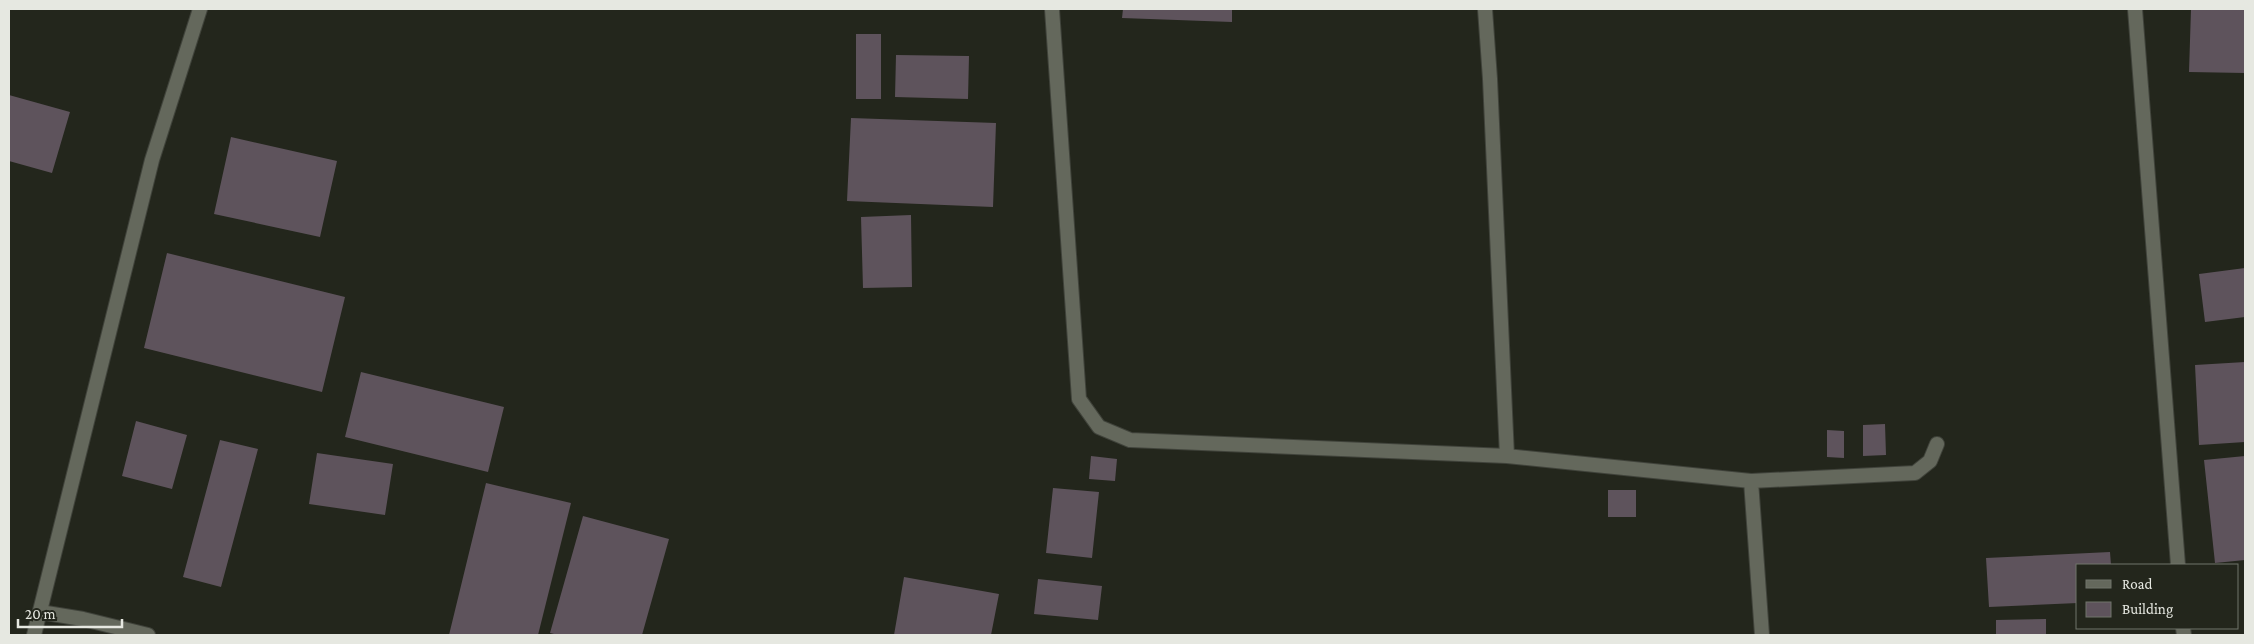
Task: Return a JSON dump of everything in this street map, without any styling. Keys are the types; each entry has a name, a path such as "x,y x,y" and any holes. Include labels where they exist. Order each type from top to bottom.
{"street":[{"path":"34,635 152,160 200,9"},
{"path":"1052,9 1079,399 1099,426 1130,440 1507,456 1751,481 1915,474 1930,461 1937,444"},
{"path":"1485,9 1490,79 1507,456"},
{"path":"2135,9 2178,564"},
{"path":"1751,481 1762,635"},
{"path":"40,612 83,619 148,635"}],"building":[{"path":"1123,9 1232,9 1232,22 1122,18"},
{"path":"2191,9 2245,9 2245,73 2189,72"},
{"path":"856,34 881,34 881,99 856,99"},
{"path":"896,55 969,56 968,99 895,97"},
{"path":"9,95 70,112 52,173 9,161"},
{"path":"851,118 996,123 993,207 847,201"},
{"path":"231,137 337,161 320,237 214,214"},
{"path":"911,215 912,287 863,288 861,217"},
{"path":"167,253 345,297 322,392 144,348"},
{"path":"2245,268 2245,317 2205,322 2199,274"},
{"path":"2245,362 2245,442 2199,445 2195,365"},
{"path":"361,372 504,407 488,472 345,437"},
{"path":"136,421 187,435 172,489 122,476"},
{"path":"1885,424 1886,455 1863,456 1863,425"},
{"path":"1827,430 1844,431 1844,458 1827,457"},
{"path":"220,440 258,449 221,587 183,577"},
{"path":"317,453 393,464 385,515 309,504"},
{"path":"1091,456 1117,459 1115,481 1089,479"},
{"path":"2245,456 2245,560 2215,563 2204,460"},
{"path":"486,483 571,503 538,635 449,635"},
{"path":"1053,488 1099,492 1092,558 1046,553"},
{"path":"1608,490 1636,490 1636,517 1608,517"},
{"path":"583,516 669,539 642,635 558,635 550,633"},
{"path":"2110,552 2111,564 2076,564 2076,603 1989,607 1986,558"},
{"path":"904,577 999,594 991,635 894,635"},
{"path":"1038,579 1102,586 1098,620 1034,614"},
{"path":"2046,619 2046,635 1996,635 1996,620"}]}
